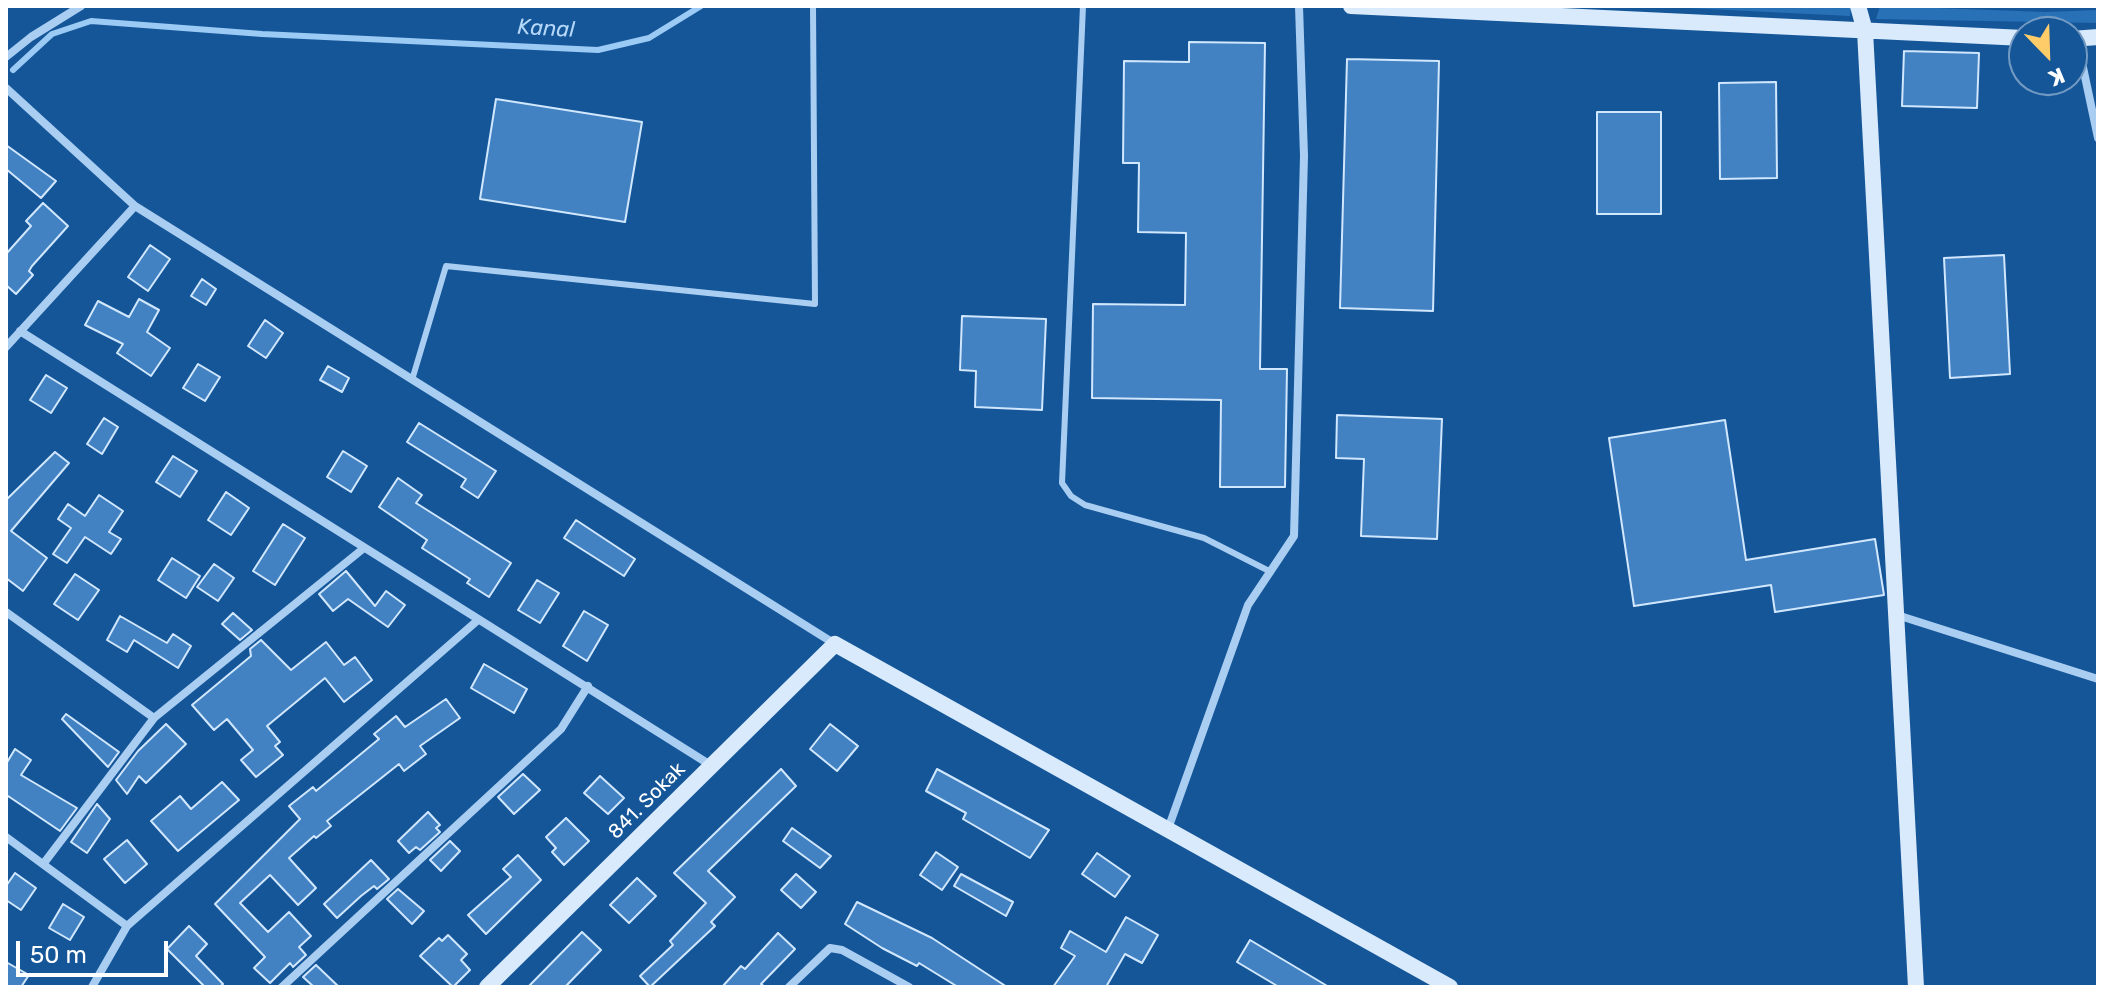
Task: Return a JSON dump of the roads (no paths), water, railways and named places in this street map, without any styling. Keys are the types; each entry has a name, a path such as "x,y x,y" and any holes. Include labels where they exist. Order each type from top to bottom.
{"street":[{"path":"6,57 81,6"},
{"path":"1168,830 1248,605 1294,536 1304,156 1299,6"},
{"path":"1351,6 2008,37"},
{"path":"1858,6 1865,31 1916,987"},
{"path":"6,88 135,206 835,644 1450,987"},
{"path":"2088,96 2098,138"},
{"path":"6,347 135,206"},
{"path":"20,331 712,766"},
{"path":"44,863 154,718 364,548"},
{"path":"6,612 154,718"},
{"path":"1897,615 2098,679"},
{"path":"92,987 127,926 478,620"},
{"name":"841. Sokak","path":"487,987 835,644"},
{"path":"282,987 561,729 588,686"},
{"path":"6,837 127,926"},
{"path":"789,987 823,951 842,950 909,987"}],"lane":[{"path":"412,380 446,266 815,304 813,6"},
{"path":"1083,6 1062,483 1071,496 1085,505 1204,538 1271,572"}],"waterway":[{"name":"Kanal","path":"13,70 52,34 91,21 262,34 598,50 649,38 701,6"}]}
